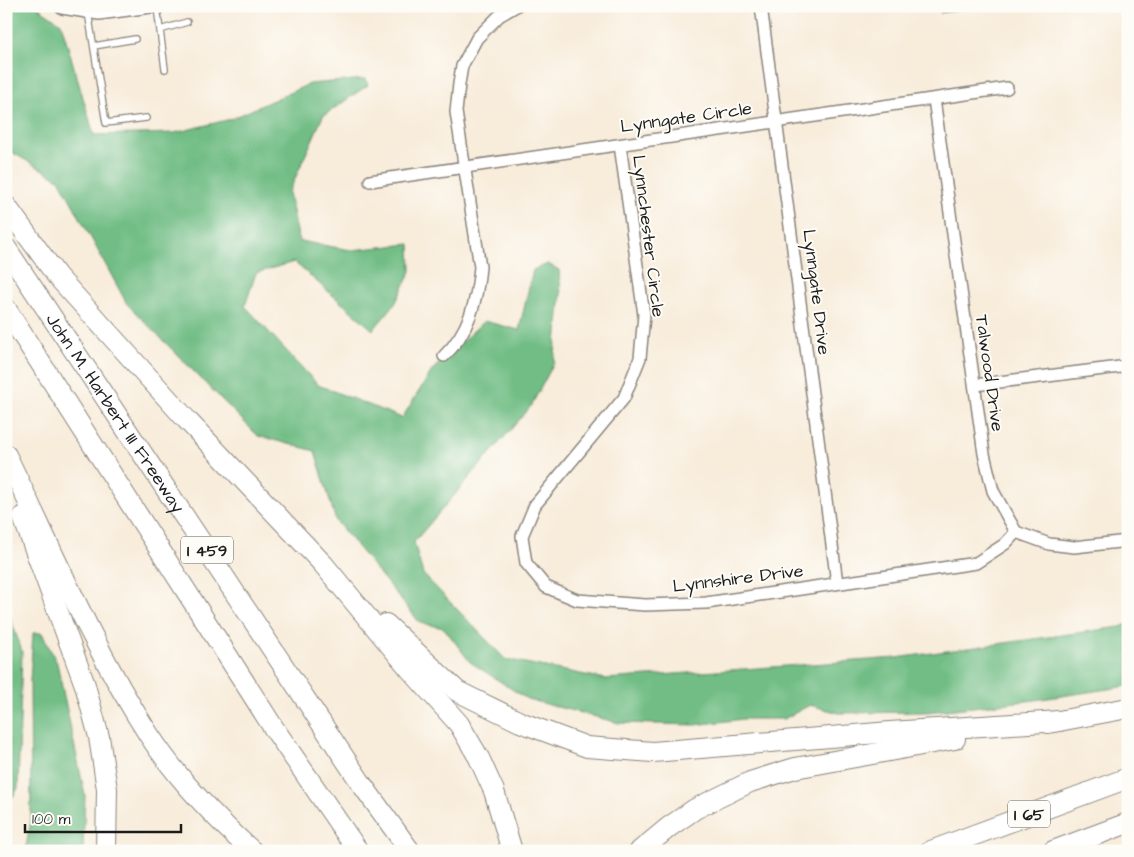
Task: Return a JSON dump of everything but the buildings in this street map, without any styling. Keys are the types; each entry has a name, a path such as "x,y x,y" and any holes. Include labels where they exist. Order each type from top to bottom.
{"highway":[{"path":"6,206 57,276 186,419 322,564 459,724 479,758 494,791 511,847"},
{"name":"John M. Harbert III Freeway","path":"6,248 363,786 410,851"},
{"name":"John M. Harbert III Freeway","path":"6,309 272,727 358,851"},
{"path":"6,455 87,626 116,682 140,721 172,766 195,794 252,851"},
{"path":"6,470 93,712 101,746 107,790 106,851"},
{"path":"322,564 457,690 520,722 587,747 653,752 890,732 1059,721"},
{"path":"640,851 669,827 725,793 750,782 795,768 1128,708"},
{"name":"I 65","path":"931,851 1128,778"},
{"name":"I 65","path":"1053,851 1128,823"}],"street":[{"path":"59,6 99,14 157,7"},
{"path":"444,356 462,333 471,315 478,291 480,267 456,112 462,66 477,38 499,16 516,6"},
{"name":"Lynngate Drive","path":"761,6 837,583"},
{"name":"Lynngate Circle","path":"370,181 1008,88"},
{"name":"Talwood Drive","path":"934,99 984,454 993,491 1016,532"},
{"name":"Lynnchester Circle","path":"535,505 624,398 640,358 644,315 620,145"},
{"path":"975,385 1128,366"},
{"name":"Lynnshire Drive","path":"535,505 522,536 526,563 546,587 577,600 645,605 706,603 976,563 1005,544 1016,532"},
{"path":"1016,532 1050,544 1074,547 1128,542"}],"lane":[{"path":"157,7 164,69"},
{"path":"88,12 106,123 146,118"},
{"path":"160,30 187,22"},
{"path":"94,46 135,40"}],"green space":[{"path":"6,6 36,6 61,23 94,135 174,133 231,119 309,84 365,79 368,85 323,116 289,192 299,241 351,250 410,244 411,271 395,304 373,330 294,262 256,273 245,306 318,385 402,418 433,369 484,321 519,330 533,270 548,264 559,270 561,294 554,363 531,406 414,542 423,574 505,659 606,679 896,658 1120,627 1128,624 1128,686 1035,700 928,712 839,713 810,705 784,719 743,719 695,725 619,723 527,699 470,662 444,628 420,623 336,521 315,451 258,436 127,304 59,179 6,149"},
{"path":"947,6 983,6 940,13"},
{"path":"6,606 22,651 18,788 6,808"},
{"path":"33,633 42,633 57,663 85,795 83,851 25,851 31,821 30,681"}]}
